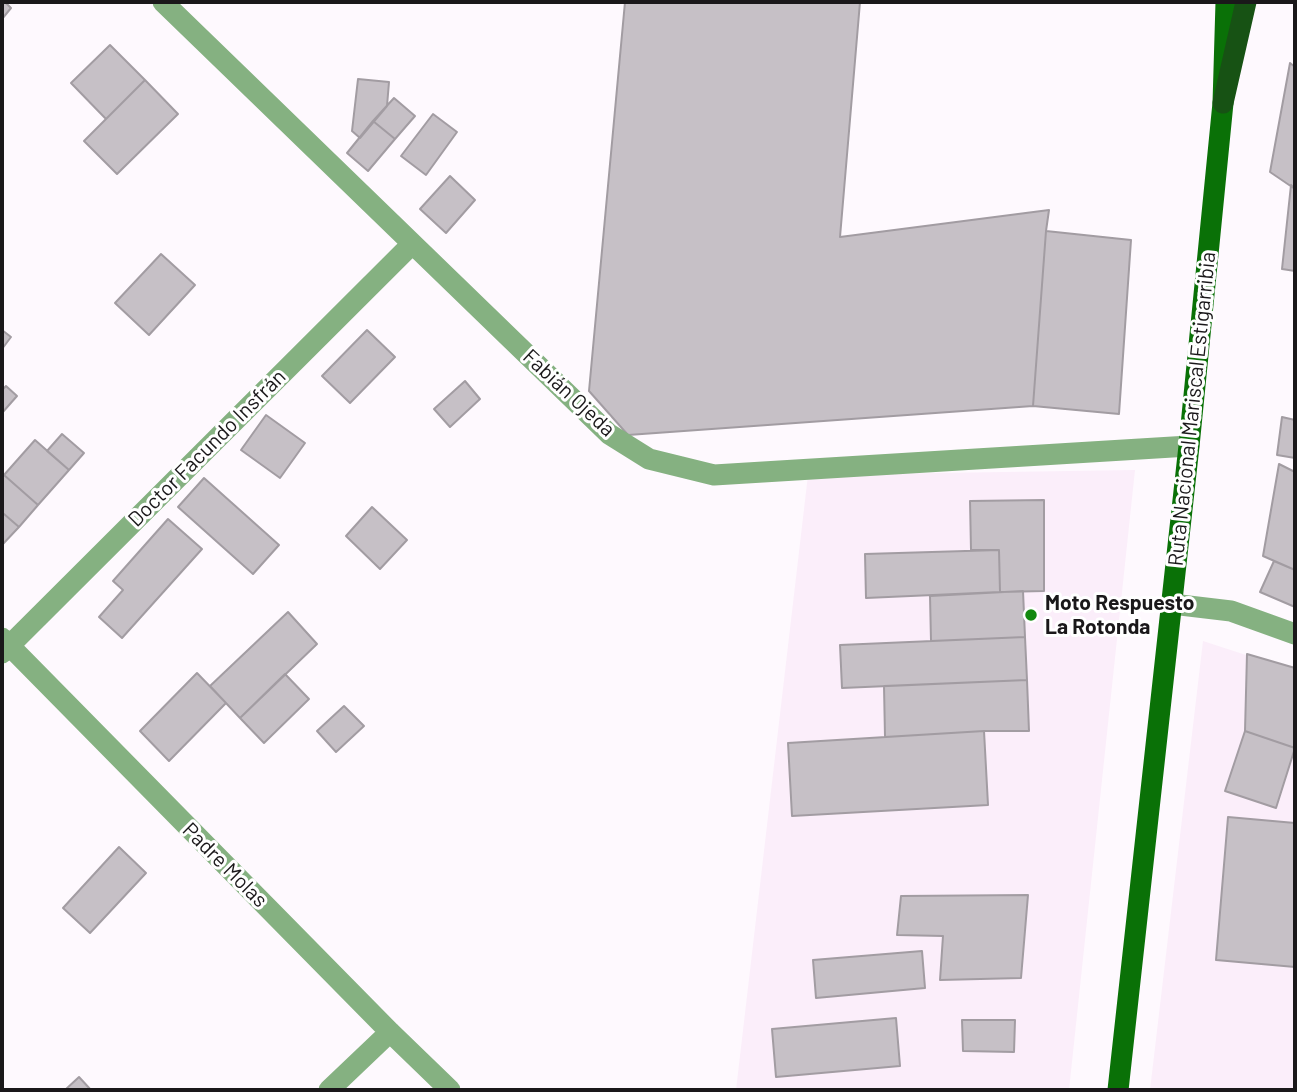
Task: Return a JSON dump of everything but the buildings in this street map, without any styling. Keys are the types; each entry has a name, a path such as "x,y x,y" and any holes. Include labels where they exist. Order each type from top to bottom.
{"highway":[{"path":"1223,103 1246,2"}],"main road":[{"name":"Ruta Nacional Mariscal Estigarribia","path":"1118,1090 1189,446 1223,103 1226,2"}],"street":[{"name":"Fabián Ojeda","path":"163,2 609,434 649,459 714,475 1189,446"},
{"name":"Doctor Facundo Insfrán","path":"4,646 412,244"},
{"path":"1172,604 1231,611 1295,634"},
{"name":"Padre Molas","path":"4,646 450,1090"},
{"path":"329,1090 390,1032"}],"shaded area":[{"path":"1135,470 1069,1090 736,1090 808,475"},
{"path":"1203,641 1295,671 1295,1090 1150,1090"}],"place":[{"name":"Moto Respuesto La Rotonda","path":"1031,615"}]}
